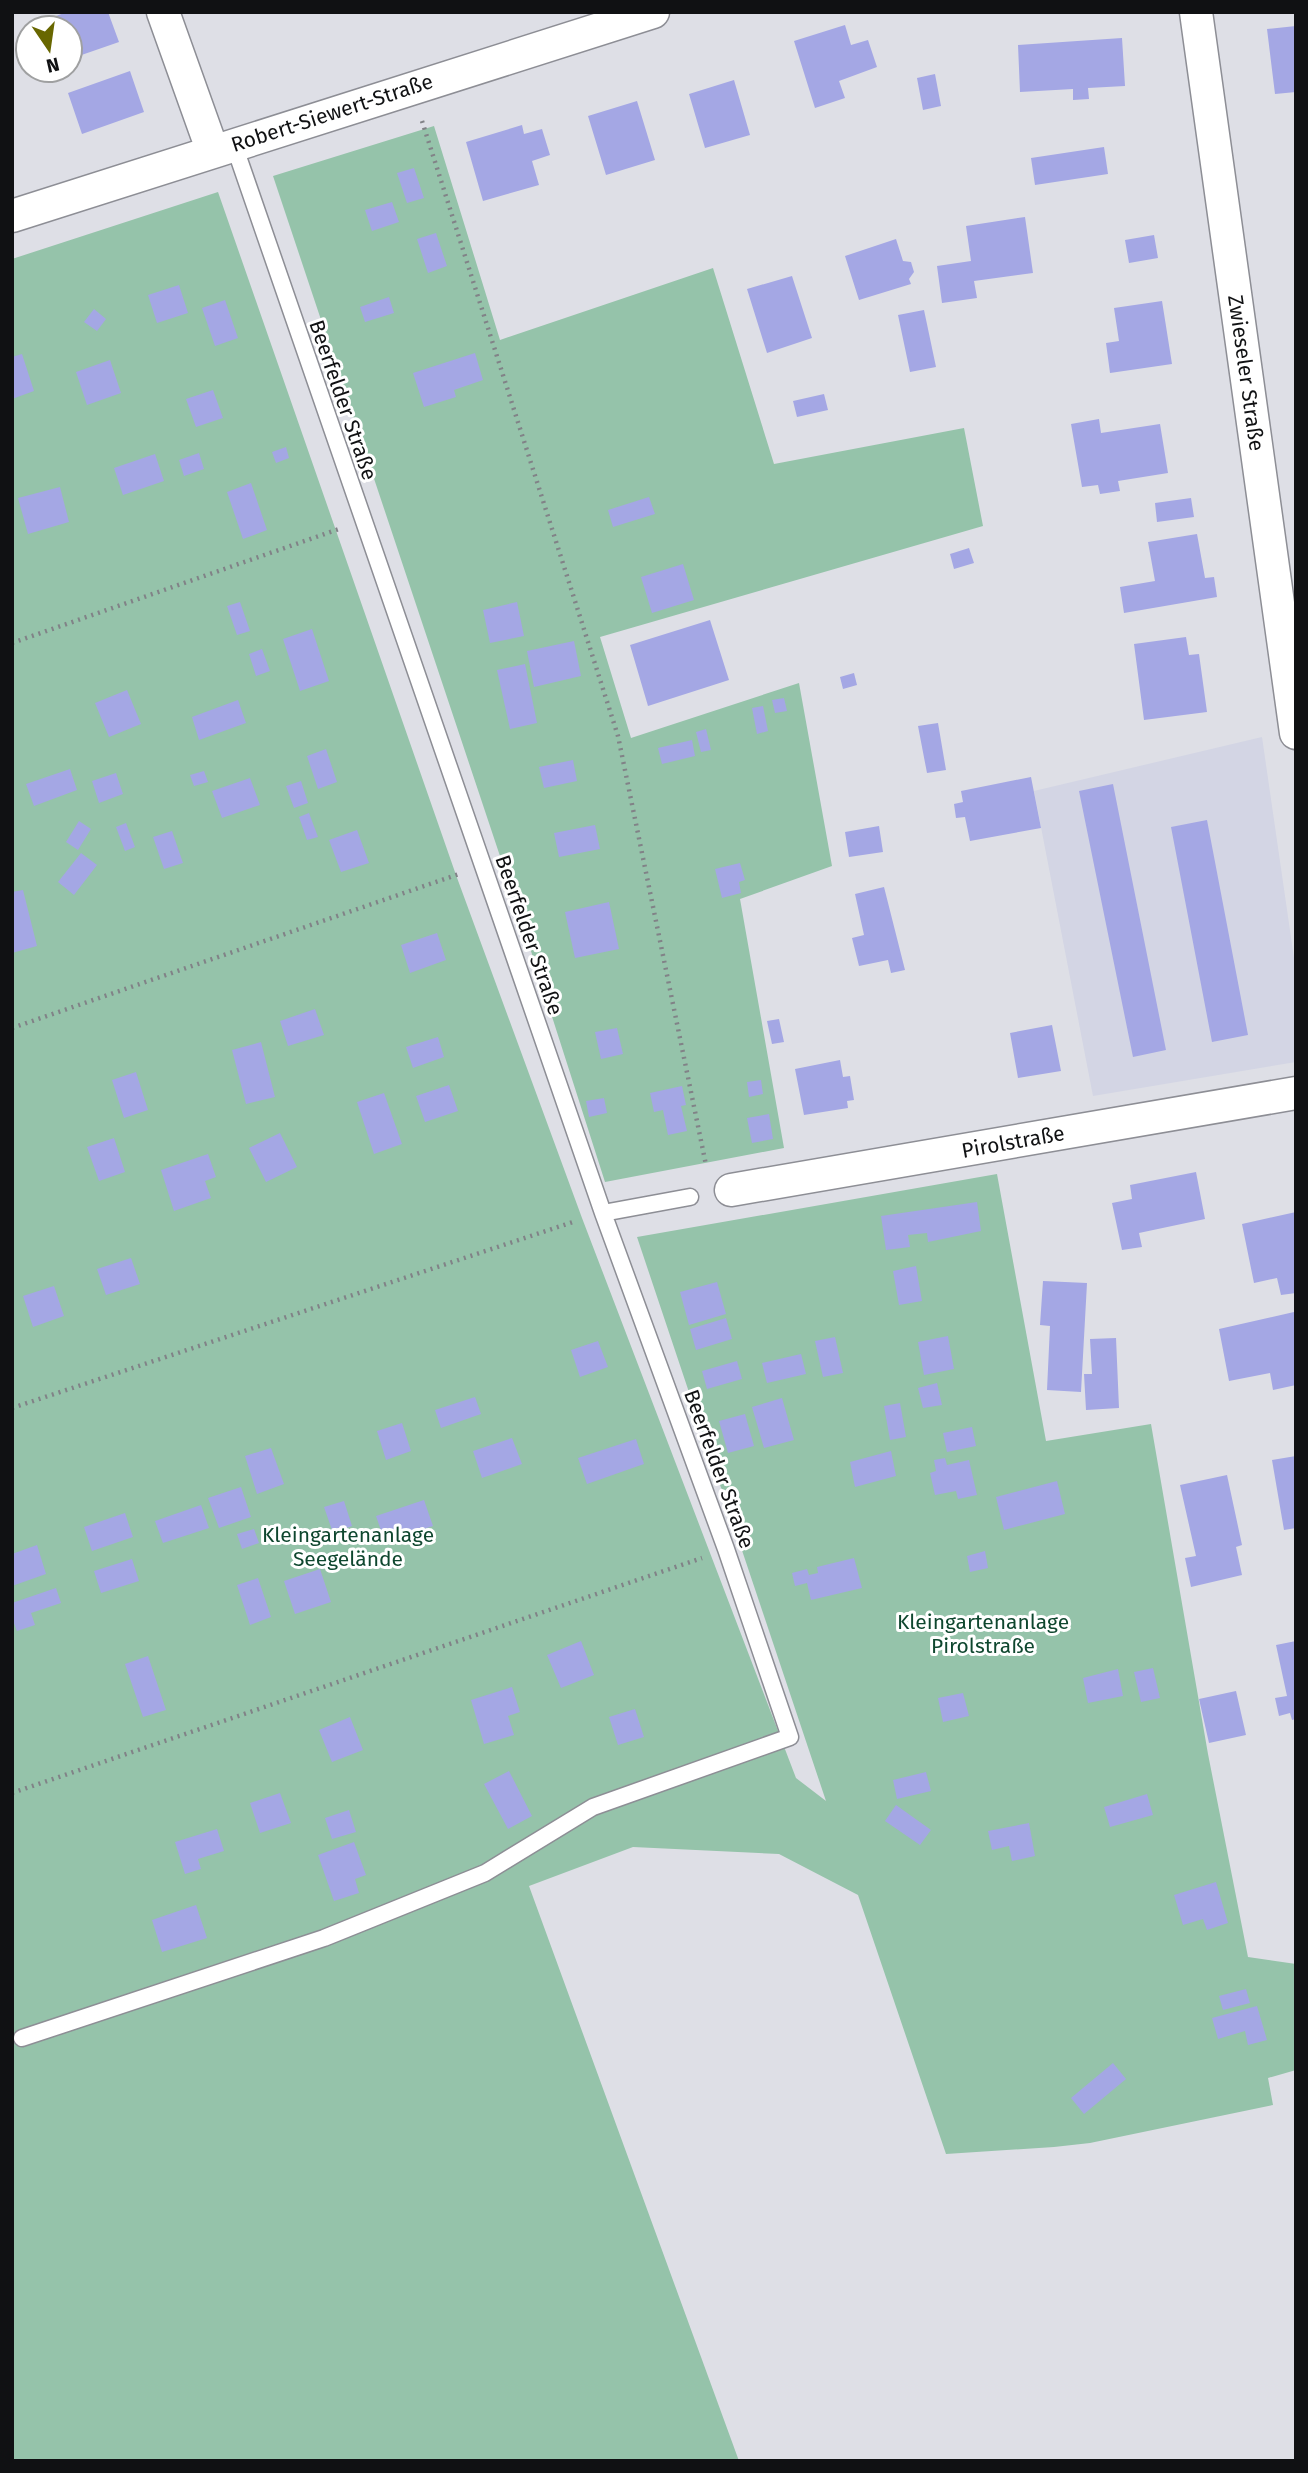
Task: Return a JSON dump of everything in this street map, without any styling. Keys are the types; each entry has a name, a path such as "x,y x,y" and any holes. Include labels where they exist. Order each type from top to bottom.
{"street":[{"path":"163,12 223,149"},
{"name":"Robert-Siewert-Straße","path":"12,216 653,12"},
{"name":"Zwieseler Straße","path":"1196,12 1296,733"},
{"name":"Pirolstraße","path":"731,1190 1296,1093"}],"lane":[{"name":"Beerfelder Straße","path":"22,2038 324,1938 485,1873 593,1807 790,1737 726,1549 603,1213 363,521 223,149"},
{"path":"603,1213 690,1197"}],"path":[{"path":"412,88 618,736 706,1166"},
{"path":"12,643 363,521"},
{"path":"12,1028 483,866"},
{"path":"12,1408 583,1219"},
{"path":"12,1793 726,1549"}],"shaded area":[{"path":"1262,737 1296,972 1296,1062 1093,1096 1034,791"}],"green space":[{"path":"434,126 500,340 713,268 774,464 964,428 983,526 600,637 631,738 799,683 832,866 740,899 784,1148 605,1182 514,898 273,176"},
{"path":"218,192 456,875 582,1218 796,1778 826,1801 637,1237 997,1174 1046,1441 1151,1424 1208,1754 1248,1957 1296,1964 1296,2070 1268,2078 1273,2105 1090,2143 946,2154 858,1895 779,1854 633,1847 529,1886 739,2461 12,2461 12,259"}],"building":[{"path":"108,12 119,42 84,54 84,14 61,14"},
{"path":"845,25 851,45 868,40 877,67 839,81 845,98 815,108 794,41"},
{"path":"1296,26 1296,92 1275,94 1267,29"},
{"path":"1122,38 1125,86 1088,88 1089,99 1073,100 1073,89 1020,92 1018,45"},
{"path":"130,71 144,112 82,134 68,93"},
{"path":"935,74 941,106 923,110 917,78"},
{"path":"734,80 750,135 705,148 689,94"},
{"path":"637,101 655,160 606,175 588,116"},
{"path":"522,125 524,134 542,129 550,155 532,161 539,185 483,201 466,142"},
{"path":"1104,147 1108,174 1035,185 1031,158"},
{"path":"414,168 424,198 407,203 397,173"},
{"path":"392,202 399,222 372,231 365,210"},
{"path":"1025,217 1033,273 974,281 977,298 942,303 937,266 971,261 966,226"},
{"path":"436,233 447,266 428,273 417,239"},
{"path":"1154,235 1158,258 1129,263 1125,240"},
{"path":"896,239 903,261 911,262 914,272 909,279 911,284 859,300 845,256"},
{"path":"792,276 812,338 767,353 747,289"},
{"path":"179,285 188,313 157,323 148,295"},
{"path":"389,297 394,313 365,322 360,307"},
{"path":"225,300 238,338 215,346 202,308"},
{"path":"1162,301 1172,364 1110,373 1106,343 1119,341 1114,308"},
{"path":"94,309 106,319 97,331 84,322"},
{"path":"924,310 936,367 910,372 898,315"},
{"path":"475,353 483,380 454,390 456,397 424,407 413,373"},
{"path":"22,354 34,391 12,399 12,357"},
{"path":"110,360 121,393 87,405 76,372"},
{"path":"213,390 223,418 196,427 186,399"},
{"path":"824,394 828,410 797,417 793,401"},
{"path":"1099,419 1101,433 1160,424 1168,473 1118,481 1120,491 1100,494 1098,485 1082,487 1071,424"},
{"path":"286,447 289,458 276,463 272,452"},
{"path":"199,453 204,469 184,476 179,460"},
{"path":"155,454 164,481 123,495 114,468"},
{"path":"251,483 267,530 243,539 227,492"},
{"path":"60,487 69,522 28,534 18,498"},
{"path":"649,497 655,514 613,527 608,510"},
{"path":"1191,498 1194,517 1157,522 1155,503"},
{"path":"1197,534 1205,578 1214,577 1217,597 1124,613 1120,587 1155,581 1148,542"},
{"path":"969,548 974,563 954,569 950,554"},
{"path":"683,564 694,600 652,613 641,577"},
{"path":"240,602 250,631 237,635 227,606"},
{"path":"517,602 524,636 490,643 483,610"},
{"path":"710,620 729,680 648,706 630,645"},
{"path":"312,629 329,681 300,691 283,639"},
{"path":"1186,637 1189,655 1199,654 1207,712 1144,720 1134,644"},
{"path":"574,641 581,676 534,687 527,651"},
{"path":"262,649 270,671 256,676 249,654"},
{"path":"525,664 537,723 510,729 497,670"},
{"path":"854,673 857,685 843,689 840,677"},
{"path":"127,690 141,724 109,737 95,703"},
{"path":"784,698 787,711 775,713 772,700"},
{"path":"238,700 246,723 199,740 192,717"},
{"path":"763,706 768,731 757,734 752,708"},
{"path":"938,723 946,770 927,773 918,726"},
{"path":"706,729 711,750 701,752 696,732"},
{"path":"692,740 695,756 662,764 658,748"},
{"path":"326,749 337,782 318,789 307,756"},
{"path":"573,760 577,781 544,788 539,767"},
{"path":"70,769 77,790 34,806 26,784"},
{"path":"204,771 208,782 194,786 190,775"},
{"path":"116,773 123,794 99,803 92,781"},
{"path":"1031,777 1041,828 970,841 965,817 956,818 954,804 963,802 961,791"},
{"path":"250,778 260,805 222,818 212,791"},
{"path":"301,781 308,803 294,808 286,786"},
{"path":"1113,784 1166,1050 1133,1057 1079,791"},
{"path":"309,813 318,837 307,840 299,817"},
{"path":"1207,820 1248,1035 1212,1042 1171,827"},
{"path":"79,821 91,829 78,850 66,842"},
{"path":"126,823 135,847 125,851 116,827"},
{"path":"595,825 600,849 559,857 554,833"},
{"path":"879,826 883,852 849,857 845,832"},
{"path":"357,830 369,863 341,872 329,840"},
{"path":"172,831 183,863 164,869 153,837"},
{"path":"81,853 97,865 74,895 58,882"},
{"path":"740,863 745,880 739,882 741,893 722,898 715,869"},
{"path":"884,887 905,970 891,973 888,960 859,966 852,938 864,935 855,894"},
{"path":"23,890 37,946 12,953 12,892"},
{"path":"609,902 619,949 575,958 565,912"},
{"path":"437,933 446,960 410,973 401,945"},
{"path":"315,1009 324,1035 288,1046 280,1021"},
{"path":"779,1019 784,1042 772,1044 767,1021"},
{"path":"1052,1025 1061,1071 1018,1078 1010,1033"},
{"path":"617,1028 623,1054 601,1059 595,1032"},
{"path":"438,1037 444,1057 413,1068 406,1047"},
{"path":"261,1042 275,1097 246,1104 232,1050"},
{"path":"840,1060 843,1077 850,1076 854,1100 847,1101 848,1108 804,1115 795,1069"},
{"path":"136,1072 148,1110 124,1118 112,1080"},
{"path":"761,1080 763,1094 749,1097 747,1082"},
{"path":"449,1085 458,1111 425,1122 416,1096"},
{"path":"682,1086 686,1105 681,1106 687,1131 668,1135 663,1110 654,1112 650,1093"},
{"path":"384,1093 402,1144 374,1154 357,1102"},
{"path":"604,1098 607,1113 589,1117 586,1101"},
{"path":"769,1114 773,1139 752,1143 747,1118"},
{"path":"280,1133 297,1167 266,1182 249,1148"},
{"path":"114,1138 125,1172 99,1181 87,1147"},
{"path":"208,1154 216,1177 205,1181 211,1198 174,1211 161,1170"},
{"path":"1196,1172 1205,1219 1139,1233 1142,1247 1122,1250 1112,1203 1132,1199 1130,1185"},
{"path":"977,1202 981,1231 928,1242 927,1233 908,1235 910,1247 886,1250 881,1216"},
{"path":"1296,1212 1296,1293 1281,1295 1277,1278 1254,1283 1242,1224"},
{"path":"131,1258 140,1284 106,1295 97,1269"},
{"path":"916,1266 922,1301 899,1305 893,1271"},
{"path":"1043,1281 1087,1283 1081,1392 1047,1390 1050,1326 1040,1325"},
{"path":"717,1282 726,1314 689,1325 680,1292"},
{"path":"54,1286 64,1316 33,1327 23,1296"},
{"path":"1294,1312 1296,1385 1273,1390 1270,1373 1229,1381 1219,1329"},
{"path":"726,1318 732,1339 696,1350 690,1329"},
{"path":"948,1336 954,1369 924,1375 918,1342"},
{"path":"835,1337 843,1373 823,1377 815,1341"},
{"path":"1116,1338 1119,1408 1086,1410 1084,1374 1092,1374 1090,1339"},
{"path":"598,1341 608,1367 580,1377 571,1350"},
{"path":"801,1354 806,1374 767,1383 762,1363"},
{"path":"737,1361 742,1379 707,1389 702,1371"},
{"path":"937,1383 942,1405 923,1408 918,1388"},
{"path":"475,1397 481,1414 441,1428 435,1410"},
{"path":"782,1398 794,1440 764,1448 752,1407"},
{"path":"900,1403 906,1437 890,1440 884,1406"},
{"path":"745,1414 754,1446 728,1453 719,1421"},
{"path":"402,1423 411,1451 386,1460 377,1431"},
{"path":"972,1427 976,1446 947,1452 943,1433"},
{"path":"512,1438 522,1464 482,1478 473,1451"},
{"path":"636,1439 644,1464 587,1484 578,1458"},
{"path":"271,1448 284,1484 257,1494 245,1456"},
{"path":"891,1451 896,1476 855,1487 850,1462"},
{"path":"1296,1456 1296,1528 1284,1530 1272,1460"},
{"path":"945,1458 947,1465 969,1460 977,1495 958,1499 956,1491 935,1495 930,1473 936,1471 934,1460"},
{"path":"1227,1475 1242,1545 1236,1547 1242,1575 1191,1587 1185,1558 1196,1556 1180,1485"},
{"path":"1057,1481 1065,1514 1004,1530 996,1497"},
{"path":"241,1487 251,1517 219,1528 208,1498"},
{"path":"424,1500 433,1526 385,1542 376,1516"},
{"path":"344,1501 352,1526 333,1533 324,1507"},
{"path":"201,1505 209,1528 163,1543 155,1521"},
{"path":"125,1513 133,1537 92,1551 84,1527"},
{"path":"254,1529 259,1543 242,1549 237,1534"},
{"path":"37,1545 46,1574 12,1586 12,1554"},
{"path":"985,1551 988,1568 970,1572 967,1556"},
{"path":"854,1558 862,1588 811,1600 807,1583 795,1586 792,1573 807,1569 809,1575 818,1573 817,1567"},
{"path":"132,1559 139,1581 101,1593 94,1571"},
{"path":"320,1569 331,1602 295,1614 284,1581"},
{"path":"258,1578 271,1617 250,1625 237,1585"},
{"path":"56,1588 61,1603 31,1613 35,1625 17,1631 12,1618 12,1603"},
{"path":"581,1641 594,1675 561,1688 547,1655"},
{"path":"1296,1641 1296,1719 1292,1720 1290,1713 1279,1716 1275,1698 1287,1696 1276,1645"},
{"path":"148,1656 166,1710 143,1717 125,1664"},
{"path":"1153,1668 1160,1698 1141,1702 1134,1672"},
{"path":"1118,1669 1123,1696 1088,1703 1083,1678"},
{"path":"512,1687 520,1712 508,1716 514,1735 484,1744 471,1700"},
{"path":"1236,1691 1246,1735 1209,1743 1199,1699"},
{"path":"963,1693 969,1716 943,1722 938,1698"},
{"path":"635,1709 644,1737 618,1745 609,1717"},
{"path":"350,1717 363,1750 332,1762 319,1730"},
{"path":"509,1771 532,1816 508,1829 484,1784"},
{"path":"926,1772 931,1791 897,1799 893,1780"},
{"path":"280,1793 291,1823 260,1833 250,1803"},
{"path":"1147,1794 1153,1815 1110,1827 1104,1807"},
{"path":"896,1805 931,1830 920,1845 885,1821"},
{"path":"349,1810 356,1832 332,1839 325,1818"},
{"path":"1029,1823 1035,1856 1012,1861 1009,1846 992,1850 988,1831"},
{"path":"217,1829 224,1851 198,1859 201,1869 185,1874 175,1842"},
{"path":"354,1842 366,1875 355,1879 359,1893 334,1901 318,1855"},
{"path":"1216,1882 1228,1923 1207,1930 1203,1919 1183,1925 1174,1895"},
{"path":"196,1905 207,1938 162,1952 152,1920"},
{"path":"1246,1989 1250,2003 1223,2010 1219,1996"},
{"path":"1257,2006 1267,2040 1248,2045 1245,2031 1218,2039 1212,2018"},
{"path":"1113,2063 1126,2079 1084,2114 1071,2098"}],"park label":[{"name":"Kleingartenanlage Seegelände","path":"348,1547"},
{"name":"Kleingartenanlage Pirolstraße","path":"983,1634"}]}
